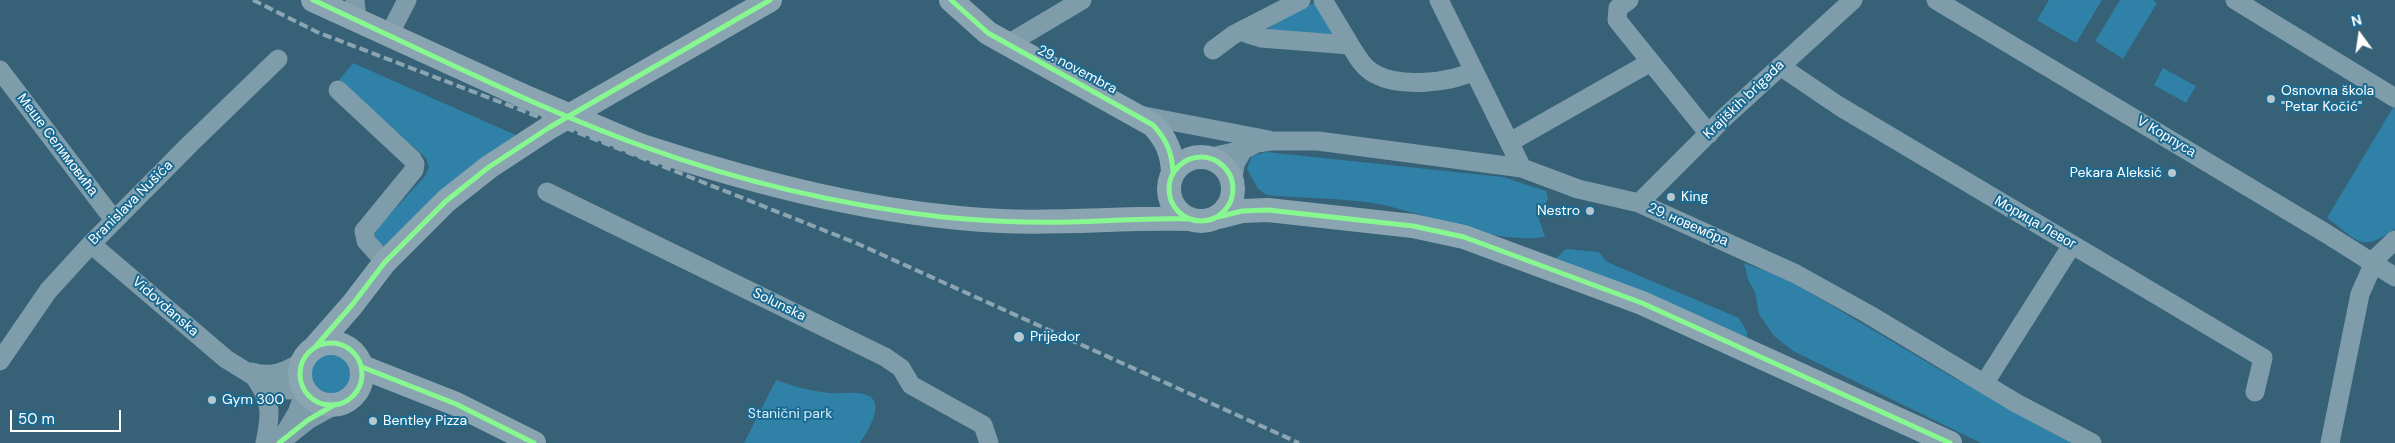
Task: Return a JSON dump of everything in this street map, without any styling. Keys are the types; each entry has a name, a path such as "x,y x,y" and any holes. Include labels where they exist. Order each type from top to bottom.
{"main road":[{"path":"399,383 344,401 318,403 304,390 299,377 309,354 352,305 384,262 446,201 489,166 550,127 770,0"},
{"name":"29. novembra","path":"951,0 988,33 1137,114 1153,125 1163,136 1172,156 1171,182"},
{"path":"323,4 356,10 389,35 521,95 642,146 779,188 942,217 1001,221 1070,222 1135,219 1208,220 1242,211 1268,210 1413,226 1464,237 1642,303 1950,443"},
{"name":"29. novembra","path":"1163,136 1205,157"},
{"path":"1135,219 1156,205 1180,164 1190,158 1205,157 1220,162 1228,170 1233,185 1232,200 1226,210 1218,216"},
{"path":"1171,182 1172,203 1178,212 1190,219"},
{"path":"1233,185 1268,210"},
{"path":"344,401 361,382 349,324 352,305"},
{"path":"309,354 332,342 345,346 357,359 399,383 456,404 534,443"}],"street":[{"path":"389,35 407,0"},
{"path":"1008,44 1082,0"},
{"path":"1213,50 1244,29 1300,0"},
{"path":"1323,0 1363,66 1375,74 1387,78 1429,82 1453,79 1474,70"},
{"path":"1439,0 1522,168"},
{"name":"Krajiških brigada","path":"1639,203 1780,66 1853,0"},
{"name":"V Корпуса","path":"1936,0 2395,277"},
{"path":"2234,0 2395,98"},
{"path":"1625,1 1616,12 1617,20 1709,134"},
{"path":"1244,29 1248,34 1262,38 1350,45"},
{"name":"Branislava Nušića","path":"0,361 48,291 91,244 278,59"},
{"path":"1510,142 1650,62"},
{"name":"Морица Левог","path":"1780,66 1838,106 2263,358 2255,392"},
{"name":"Меше Селимовића","path":"0,70 114,220"},
{"path":"338,90 412,159 414,164 414,170 364,231 366,241 384,262"},
{"name":"29. novembra","path":"1137,114 1270,141"},
{"name":"29. новембра","path":"1243,150 1257,143 1270,141 1318,141 1522,168 1578,189 1639,203 1796,274 2016,403 2092,443"},
{"path":"1205,157 1243,150"},
{"path":"1233,185 1235,164 1243,150"},
{"name":"Solunska","path":"547,192 885,357 901,368 911,385 983,425 990,443"},
{"path":"2330,443 2360,294 2373,263 2395,240"},
{"name":"Vidovdanska","path":"91,244 226,359 249,373 288,390 304,390"},
{"path":"1984,384 2072,245"},
{"name":"Vidovdanska","path":"249,373 269,375 285,372 309,354"},
{"path":"249,373 263,389 270,408 269,427 265,443"},
{"path":"278,443 297,413 304,390"},
{"path":"278,443 308,420 344,401"}],"green space":[{"path":"2049,0 2102,0 2076,43 2037,20"},
{"path":"2120,0 2153,0 2157,3 2123,59 2095,41"},
{"path":"1315,2 1338,36 1263,31"},
{"path":"353,63 518,136 474,167 383,247 376,242 374,235 379,226 425,176 429,167 426,158 339,80"},
{"path":"2163,68 2196,86 2186,103 2154,85"},
{"path":"2395,104 2395,229 2374,241 2360,241 2353,238 2327,218"},
{"path":"1266,152 1503,177 1546,191 1548,199 1538,216 1545,237 1523,238 1478,232 1388,206 1366,202 1267,195 1258,189 1247,169 1252,156"},
{"path":"1566,249 1599,252 1606,261 1614,265 1739,318 1747,332 1747,343 1556,258"},
{"path":"1744,263 1785,278 1954,378 2086,443 1981,443 1793,351 1774,336 1759,314 1755,292 1749,282"},
{"path":"331,352 343,356 349,362 353,374 349,386 343,392 331,396 319,392 313,386 309,374 313,362 319,356"},
{"name":"Stanični park","path":"776,380 815,391 860,393 871,397 875,403 874,416 860,443 744,443"}],"railway":[{"path":"253,0 317,32 521,110 856,243 1299,443"}],"cycle path":[{"path":"313,0 517,95 600,130 678,159 752,181 866,206 974,220 1055,222 1190,219"},
{"path":"316,346 352,305 385,262 446,201 489,167 550,127 770,0"},
{"path":"951,0 988,33 1153,125 1168,146 1173,172"},
{"path":"1195,157 1207,157 1224,166 1231,177 1233,189 1231,201 1224,212 1207,221 1195,221 1183,216 1174,207 1169,195 1169,183 1174,171 1183,162 1195,157"},
{"path":"1218,217 1242,211 1268,210 1413,226 1464,237 1642,303 1950,443"},
{"path":"325,343 337,343 353,352 360,362 362,374 360,386 353,396 337,405 325,405 314,400 305,391 300,380 300,368 305,357 314,348 325,343"},
{"path":"362,367 456,404 534,443"},
{"path":"279,443 308,420 334,405"}],"place":[{"name":"Osnovna škola \"Petar Kočić\"","path":"2271,99"},
{"name":"Pekara Aleksić","path":"2172,173"},
{"name":"King","path":"1671,197"},
{"name":"Nestro","path":"1590,211"},
{"name":"Prijedor","path":"1019,337"},
{"name":"Gym 300","path":"212,400"},
{"name":"Bentley Pizza","path":"373,421"}]}
